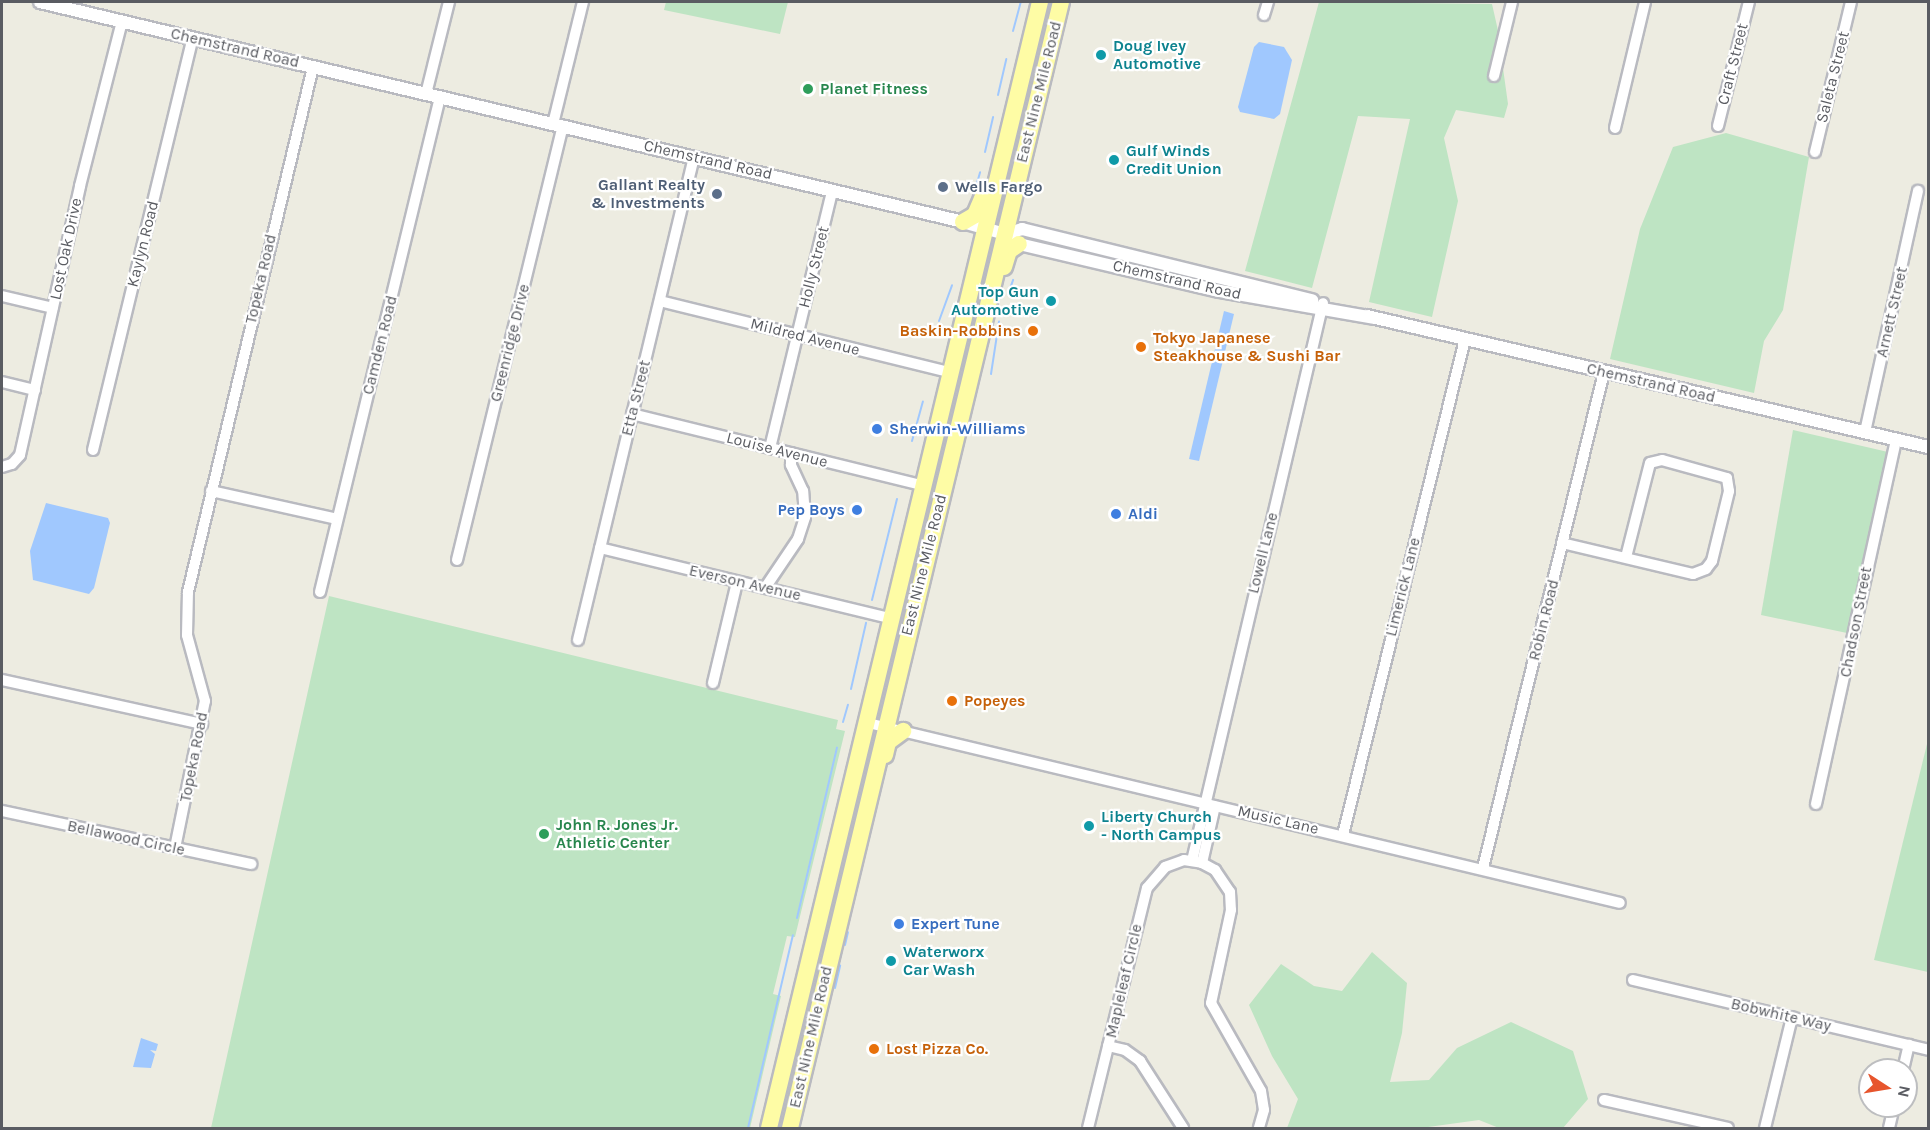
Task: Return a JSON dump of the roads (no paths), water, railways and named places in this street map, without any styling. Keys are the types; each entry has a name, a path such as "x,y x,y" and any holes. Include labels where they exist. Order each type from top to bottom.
{"main road":[{"name":"East Nine Mile Road","path":"769,1128 864,722 1040,2"},
{"path":"1005,234 995,221 998,203 1047,2"},
{"path":"1052,40 1049,30 1054,2"},
{"name":"East Nine Mile Road","path":"790,1128 860,829 1061,2"},
{"path":"1023,161 1020,134 1036,67 1035,52"},
{"path":"963,222 971,220 982,200 1003,111 1020,82"},
{"path":"957,428 957,397 992,257 992,238 984,229"},
{"path":"932,533 943,514 1005,261 1009,251 1020,237"},
{"path":"922,485 931,504 927,551"},
{"path":"893,694 903,678 933,570"},
{"path":"885,727 877,718 875,706 893,632 890,618"},
{"path":"860,829 874,798 888,742 903,731"},
{"path":"826,973 816,968 813,962 832,859"},
{"path":"776,1128 800,1024 798,1003"},
{"path":"759,1128 763,1113 778,1090"}],"street":[{"name":"Chemstrand Road","path":"40,2 72,5 122,21 963,222 1220,291 1322,306 1929,447"},
{"path":"426,94 449,2"},
{"name":"Greenridge Drive","path":"457,560 558,125 583,2"},
{"path":"1264,15 1268,2"},
{"path":"1494,76 1512,2"},
{"path":"1615,128 1645,2"},
{"name":"Craft Street","path":"1718,126 1749,2"},
{"name":"Saleta Street","path":"1815,152 1851,2"},
{"name":"Lost Oak Drive","path":"2,467 12,464 20,455 122,21"},
{"name":"Kaylyn Road","path":"93,450 193,38"},
{"name":"Topeka Road","path":"175,848 202,724 203,684 188,635 185,612 211,491 313,67"},
{"name":"Camden Road","path":"320,592 440,98"},
{"name":"Etta Street","path":"578,640 694,157"},
{"name":"Holly Street","path":"770,448 832,190"},
{"name":"Arnett Street","path":"1865,432 1918,191"},
{"path":"2,296 53,308"},
{"name":"Mildred Avenue","path":"660,301 949,372"},
{"name":"Lowell Lane","path":"1203,802 1322,306"},
{"name":"Limerick Lane","path":"1343,835 1465,339"},
{"name":"Robin Road","path":"1483,868 1604,372"},
{"path":"2,382 34,390"},
{"name":"Louise Avenue","path":"632,414 922,485"},
{"name":"Chadson Street","path":"1816,804 1896,440"},
{"path":"765,588 798,539 805,517 803,491 791,465 791,453"},
{"path":"1562,543 1692,574 1706,569 1712,561 1729,491 1727,478 1718,472 1662,460 1650,464 1626,557"},
{"path":"211,491 337,519"},
{"name":"Everson Avenue","path":"600,548 890,618"},
{"path":"713,682 737,582"},
{"path":"2,680 202,724"},
{"name":"Music Lane","path":"864,722 1483,868 1535,885 1620,903"},
{"path":"1197,862 1203,802"},
{"path":"1197,862 1215,806"},
{"name":"Bellawood Circle","path":"2,811 251,864"},
{"path":"1197,862 1222,877 1231,900 1211,1003 1261,1091 1264,1110 1259,1128"},
{"name":"Mapleleaf Circle","path":"1088,1128 1147,888 1165,867 1197,862"},
{"name":"Bobwhite Way","path":"1633,980 1929,1050"},
{"path":"1765,1128 1792,1017"},
{"path":"1906,1058 1909,1045"},
{"path":"1108,1046 1125,1050 1140,1061 1183,1128"},
{"path":"1604,1100 1728,1128"}],"water":[{"path":"1259,42 1284,47 1292,60 1280,114 1274,119 1240,112 1238,107 1254,47"},
{"path":"1224,311 1234,314 1199,461 1189,459"},
{"path":"46,503 108,518 110,523 94,588 89,594 33,580 30,551"},
{"path":"141,1038 158,1044 156,1051 150,1050 155,1054 151,1068 133,1067"}],"waterway":[{"path":"1013,31 1021,2"},
{"path":"998,95 1006,59"},
{"path":"985,152 993,117"},
{"path":"971,204 980,172"},
{"path":"1008,294 1013,280"},
{"path":"939,321 952,285"},
{"path":"991,374 999,322"},
{"path":"912,441 923,401"},
{"path":"872,600 897,499"},
{"path":"851,689 866,623"},
{"path":"843,722 848,705"},
{"path":"797,918 837,748"},
{"path":"845,945 848,932"},
{"path":"748,1128 793,935"},
{"path":"835,988 840,966"}],"place":[{"name":"Doug Ivey Automotive","path":"1101,55"},
{"name":"Planet Fitness","path":"808,89"},
{"name":"Gulf Winds Credit Union","path":"1114,160"},
{"name":"Wells Fargo","path":"943,187"},
{"name":"Gallant Realty & Investments","path":"717,194"},
{"name":"Top Gun Automotive","path":"1051,301"},
{"name":"Baskin-Robbins","path":"1033,331"},
{"name":"Tokyo Japanese Steakhouse & Sushi Bar","path":"1141,347"},
{"name":"Sherwin-Williams","path":"877,429"},
{"name":"Pep Boys","path":"857,510"},
{"name":"Aldi","path":"1116,514"},
{"name":"Popeyes","path":"952,701"},
{"name":"Liberty Church - North Campus","path":"1089,826"},
{"name":"John R. Jones Jr. Athletic Center","path":"544,834"},
{"name":"Expert Tune","path":"899,924"},
{"name":"Waterworx Car Wash","path":"891,961"},
{"name":"Lost Pizza Co.","path":"874,1049"}]}
